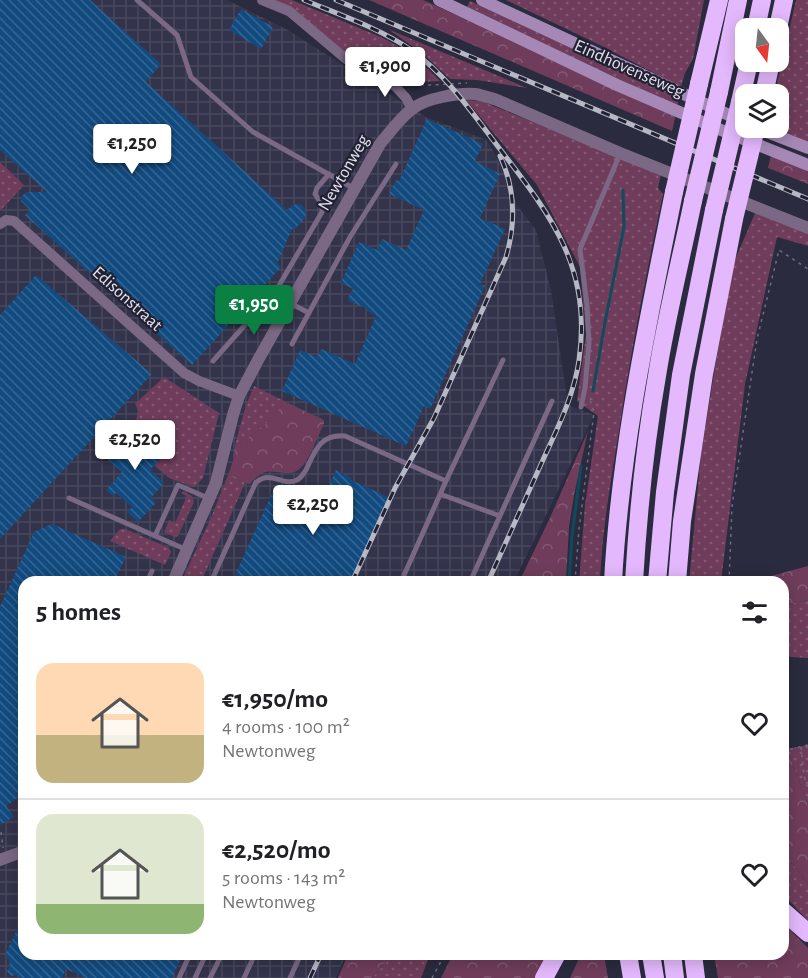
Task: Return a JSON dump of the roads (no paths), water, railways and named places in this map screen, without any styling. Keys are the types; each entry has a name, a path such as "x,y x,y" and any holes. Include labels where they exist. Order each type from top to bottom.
{"highway":[{"path":"699,84 713,0"},
{"path":"613,576 623,464 635,386 674,192 719,0"},
{"path":"634,576 637,528 657,375 738,0"},
{"path":"758,18 762,0"},
{"path":"780,18 784,0"},
{"path":"658,576 665,492 681,375 714,210 747,72"},
{"path":"677,576 682,521 704,374 734,219 754,138"},
{"path":"789,916 808,933"},
{"path":"544,978 554,960"},
{"path":"628,960 632,978"},
{"path":"652,960 655,978"},
{"path":"673,960 675,978"},
{"path":"694,960 696,978"}],"main road":[{"name":"Eindhovenseweg","path":"439,0 617,85 808,165"},
{"name":"Eindhovenseweg","path":"482,0 735,118"},
{"path":"782,138 808,148"}],"street":[{"path":"262,0 289,11 346,59 396,87 412,109"},
{"name":"Newtonweg","path":"175,576 216,483 239,396 380,144 397,123 412,109 424,102 458,94 476,94 497,100 620,153 808,228"},
{"name":"Edisonstraat","path":"0,224 6,220 14,220 184,374 239,396"},
{"path":"1,860 18,853"}],"lane":[{"path":"137,0 177,35 191,77 253,132 355,189"},
{"path":"581,407 589,343 580,249 620,153"},
{"path":"292,345 350,237 396,164"},
{"path":"213,360 277,289 322,212 322,205 315,194 317,188 329,174"},
{"path":"290,303 309,313"},
{"path":"259,309 281,319"},
{"path":"404,576 503,360"},
{"path":"473,576 552,401"},
{"path":"214,576 256,483 263,478 291,482 297,480 303,475 322,441 330,437 345,436 446,481"},
{"path":"155,536 178,485 209,499"},
{"path":"440,494 500,516"},
{"path":"69,498 187,550"},
{"path":"150,576 152,571"},
{"path":"179,978 187,960"},
{"path":"195,978 203,960"},
{"path":"210,978 219,960"},
{"path":"244,978 252,960"},
{"path":"290,978 298,960"}],"waterway":[{"path":"593,391 624,227 623,190"},
{"path":"569,576 581,466"}],"railway":[{"path":"304,0 386,35 411,50 435,70 465,103 548,215 562,241 572,267 579,295 582,326 577,373 559,425 491,576"},
{"path":"336,0 808,199"},
{"path":"355,576 395,488 434,418 506,257 511,231 512,206 509,180 500,156"},
{"path":"310,978 318,960"}]}
